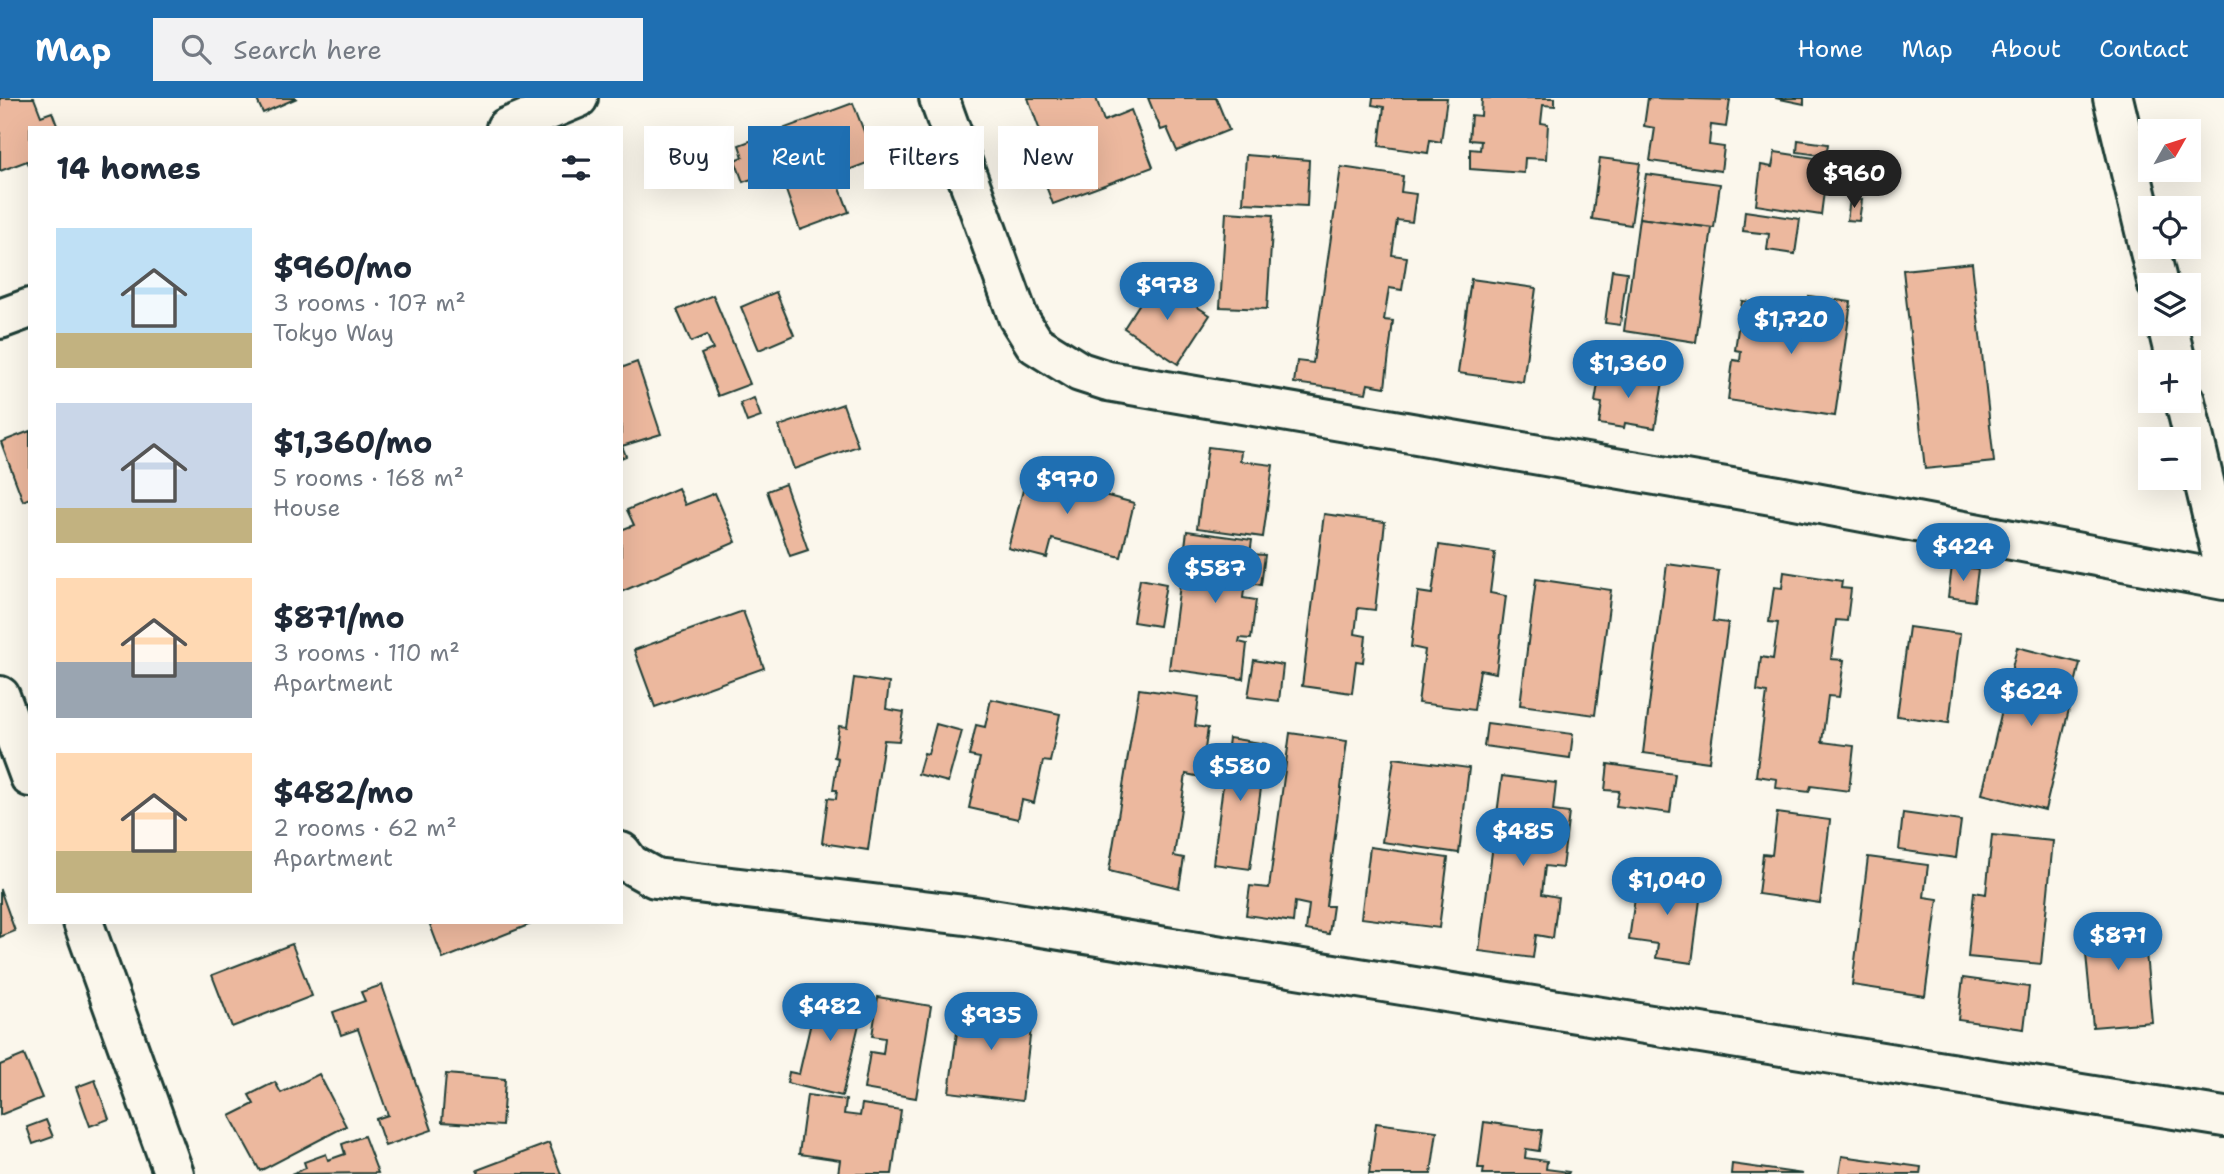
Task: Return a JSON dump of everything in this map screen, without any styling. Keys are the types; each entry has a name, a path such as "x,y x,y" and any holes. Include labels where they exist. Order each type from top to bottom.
{"street":[{"path":"511,126 578,98"},
{"path":"939,98 1018,317 1035,344 1080,372 1108,381 1778,495 2224,580"},
{"path":"2113,98 2155,273"},
{"path":"0,319 28,310"},
{"path":"2188,413 2224,565"},
{"path":"0,696 28,772"},
{"path":"623,855 630,864 655,878 973,916 2224,1117"},
{"path":"84,924 174,1174"}],"building":[{"path":"0,98 34,98 41,116 52,112 57,126 28,126 28,163 27,161 0,171"},
{"path":"256,98 297,98 263,113"},
{"path":"1028,98 1096,98 1104,121 1131,110 1153,167 1098,187 1098,126 1038,126"},
{"path":"1148,98 1216,98 1229,130 1177,151 1167,128 1161,130"},
{"path":"1373,98 1447,98 1441,142 1430,140 1428,153 1379,146 1384,107 1372,105"},
{"path":"1482,98 1555,98 1555,106 1543,105 1541,123 1548,124 1546,159 1525,158 1524,173 1470,169 1470,149 1480,150 1481,141 1469,140 1471,115 1481,116"},
{"path":"1648,98 1730,100 1726,127 1711,125 1709,145 1724,147 1721,171 1650,161 1655,128 1644,126"},
{"path":"1775,98 1804,98 1804,104"},
{"path":"853,103 864,132 864,164 850,169 850,126 791,126"},
{"path":"1798,140 1828,144 1826,156 1797,152"},
{"path":"748,142 748,180 743,182 735,160 743,157 739,145"},
{"path":"1775,152 1828,160 1821,215 1756,205 1761,165 1772,167"},
{"path":"1246,155 1309,160 1307,206 1243,203"},
{"path":"1600,158 1640,163 1631,225 1592,219"},
{"path":"1341,167 1403,176 1401,192 1416,194 1412,222 1397,220 1392,255 1407,257 1402,290 1389,288 1384,320 1393,321 1385,387 1368,384 1366,393 1294,383 1297,361 1313,363"},
{"path":"1646,174 1720,184 1714,228 1639,218"},
{"path":"785,189 840,189 849,212 800,230"},
{"path":"1047,189 1094,189 1053,204"},
{"path":"1850,199 1862,200 1859,221 1847,220"},
{"path":"1745,211 1800,219 1795,254 1767,250 1769,234 1743,231"},
{"path":"1226,212 1273,215 1267,309 1220,307"},
{"path":"1639,218 1712,228 1696,342 1624,331"},
{"path":"1972,263 1994,462 1925,469 1903,270"},
{"path":"1612,270 1627,272 1620,325 1605,323"},
{"path":"1471,279 1536,288 1523,382 1458,373"},
{"path":"1155,280 1210,315 1178,364 1124,328"},
{"path":"776,292 794,335 759,350 741,307"},
{"path":"713,295 750,384 718,396 701,354 713,349 707,335 691,342 677,310"},
{"path":"1809,296 1851,302 1835,416 1728,400 1733,360 1740,361 1741,351 1735,350 1742,301 1807,310"},
{"path":"637,362 661,434 623,446 623,367"},
{"path":"1600,371 1663,382 1655,428 1625,423 1624,428 1599,424 1602,403 1595,402"},
{"path":"754,398 761,417 747,422 740,403"},
{"path":"843,404 858,446 794,469 779,426"},
{"path":"28,432 28,499 23,501 1,442"},
{"path":"1208,447 1241,451 1240,461 1273,465 1263,537 1197,528"},
{"path":"1030,463 1066,473 1063,484 1134,503 1121,557 1052,539 1047,558 1008,548"},
{"path":"785,484 808,550 790,556 767,491"},
{"path":"678,488 685,505 715,493 736,542 623,591 623,529 634,525 627,510"},
{"path":"1324,514 1385,522 1375,610 1358,608 1355,634 1366,636 1363,662 1356,661 1352,693 1302,686"},
{"path":"1187,531 1252,540 1250,554 1265,555 1261,585 1245,582 1243,598 1256,600 1251,639 1240,638 1239,642 1247,644 1243,679 1169,669"},
{"path":"1439,545 1495,553 1490,593 1506,596 1496,673 1480,670 1474,710 1418,703 1425,650 1411,647 1418,592 1432,594"},
{"path":"1667,564 1719,571 1713,621 1728,623 1709,762 1643,753"},
{"path":"1952,566 1978,569 1974,601 1948,597"},
{"path":"1784,572 1842,581 1841,588 1851,589 1847,621 1836,620 1831,659 1844,660 1839,697 1828,696 1822,742 1854,746 1849,791 1811,786 1809,792 1776,788 1777,779 1756,776 1767,693 1757,691 1761,657 1773,659 1778,623 1769,622 1774,587 1782,588"},
{"path":"1140,579 1166,584 1159,626 1133,622"},
{"path":"1536,579 1611,590 1595,715 1520,705"},
{"path":"743,611 764,668 655,707 634,650"},
{"path":"1909,627 1960,634 1949,723 1897,716"},
{"path":"2017,647 2080,663 2045,810 1982,794"},
{"path":"1254,660 1283,665 1279,701 1248,697"},
{"path":"854,678 889,683 886,709 904,712 899,741 884,740 868,850 822,843 828,798 836,799 837,790 833,790 838,758 834,757 839,726 847,727"},
{"path":"1139,689 1199,697 1195,726 1208,728 1201,777 1186,774 1174,856 1184,858 1179,888 1109,871"},
{"path":"991,699 1060,714 1050,762 1043,761 1034,803 1022,800 1018,819 969,808 980,758 969,756 976,725 985,727"},
{"path":"1487,723 1573,734 1570,758 1484,746"},
{"path":"936,724 962,731 948,782 918,774 924,753 928,754"},
{"path":"1290,733 1347,741 1326,906 1333,906 1329,934 1306,930 1309,905 1295,902 1293,922 1246,915 1250,886 1269,888"},
{"path":"1229,738 1267,744 1250,869 1213,864"},
{"path":"1394,758 1469,768 1459,853 1382,842"},
{"path":"1608,764 1675,774 1670,813 1616,806 1619,791 1605,790"},
{"path":"1502,776 1556,783 1553,811 1569,813 1562,868 1545,866 1542,894 1558,897 1553,938 1536,935 1533,958 1479,951"},
{"path":"1777,813 1830,820 1820,903 1758,894 1763,854 1772,855"},
{"path":"1903,813 1961,821 1956,858 1899,850"},
{"path":"1992,835 2053,841 2041,964 1968,957 1974,892 1986,894"},
{"path":"1370,847 1448,858 1439,928 1361,918"},
{"path":"1868,857 1928,865 1924,897 1938,899 1925,996 1852,985"},
{"path":"1638,876 1702,884 1692,963 1656,958 1658,944 1629,940"},
{"path":"0,889 15,931 0,937"},
{"path":"2143,918 2152,1022 2093,1027 2083,923"},
{"path":"430,924 531,924 443,959"},
{"path":"292,944 312,996 232,1027 212,975"},
{"path":"1963,978 2029,987 2024,1029 1958,1020"},
{"path":"382,985 432,1130 385,1146 376,1119 388,1115 358,1029 341,1035 333,1012 365,1001 361,992"},
{"path":"819,988 865,999 842,1096 787,1083 789,1072 799,1074"},
{"path":"878,997 931,1006 916,1098 864,1089 870,1052 883,1054 885,1038 872,1036"},
{"path":"961,1002 1033,1012 1022,1101 949,1092"},
{"path":"24,1055 42,1098 0,1115 0,1065"},
{"path":"319,1074 346,1126 260,1171 230,1116 254,1104 249,1095 275,1082 281,1093"},
{"path":"446,1074 505,1079 502,1126 442,1122"},
{"path":"95,1080 109,1119 90,1126 76,1087"},
{"path":"807,1095 846,1100 844,1114 860,1116 862,1104 901,1110 892,1174 838,1174 840,1160 799,1154"},
{"path":"46,1120 53,1137 33,1144 27,1127"},
{"path":"1484,1122 1542,1130 1539,1151 1526,1149 1525,1158 1547,1161 1546,1169 1569,1172 1568,1174 1483,1174 1484,1168 1478,1168"},
{"path":"1376,1123 1437,1131 1431,1174 1369,1174"},
{"path":"364,1136 378,1173 291,1174 306,1168 304,1162 326,1154 328,1160 345,1154 342,1144"},
{"path":"549,1143 561,1174 479,1174 477,1170"},
{"path":"1842,1156 1921,1167 1920,1174 1839,1174"},
{"path":"1732,1164 1803,1174 1731,1174"}]}
